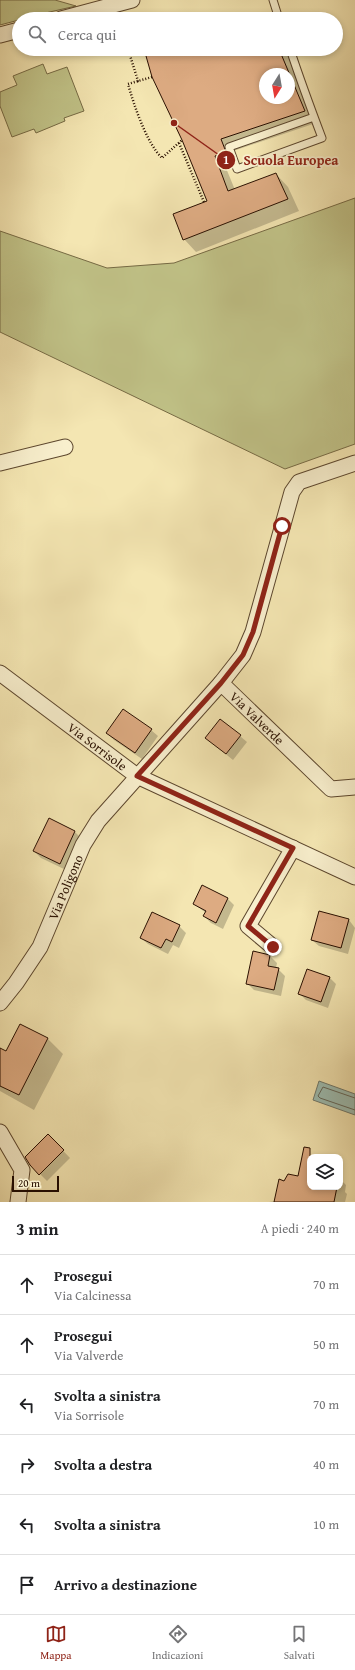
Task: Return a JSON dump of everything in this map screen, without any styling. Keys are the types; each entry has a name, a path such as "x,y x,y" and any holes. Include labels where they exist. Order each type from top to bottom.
{"street":[{"path":"87,12 132,0"},
{"path":"0,35 12,32"},
{"path":"0,463 65,447"},
{"path":"221,683 243,655 253,632 292,492 299,482 355,463"},
{"name":"Via Sorrisole","path":"0,673 137,776 355,877"},
{"name":"Via Valverde","path":"137,776 221,683 332,789 355,787"},
{"name":"Via Poligono","path":"0,1004 40,947 83,845 98,821 137,776"},
{"path":"273,947 248,926 293,848"},
{"path":"0,1132 22,1170 18,1202"}],"lane":[{"path":"273,0 277,12"},
{"path":"292,56 322,138 237,169 229,147 314,117"}],"path":[{"path":"130,56 138,81 152,78 128,84 135,107 157,153 162,158 182,140"},
{"path":"179,144 204,202"}],"green space":[{"path":"0,0 55,0 76,6 50,12 12,12 12,22 0,25"},
{"path":"43,64 47,74 67,67 84,111 64,118 65,121 36,133 34,129 12,137 0,106 0,92 17,85 13,76"},
{"path":"355,198 355,444 285,469 0,332 0,231 107,268 174,263"}],"water":[{"path":"319,1081 355,1094 355,1115 313,1100"}],"building":[{"path":"146,56 282,56 287,68 259,68 259,104 295,104 295,87 305,111 221,139 226,152 215,156 228,191 276,173 288,199 183,240 173,214 207,201 182,140 152,77"},
{"path":"123,709 152,729 135,753 106,733"},
{"path":"220,719 241,735 226,754 205,738"},
{"path":"49,818 75,831 60,864 33,851"},
{"path":"202,885 228,898 216,923 203,916 206,911 193,904"},
{"path":"319,911 349,919 341,948 311,940"},
{"path":"152,912 180,925 172,942 166,939 161,948 140,938"},
{"path":"253,951 270,955 268,966 279,968 274,990 246,984"},
{"path":"307,969 330,977 321,1002 298,994"},
{"path":"20,1024 48,1038 19,1095 0,1086 0,1048 6,1051"},
{"path":"48,1134 64,1150 39,1175 25,1157"},
{"path":"304,1147 310,1148 310,1154 307,1154 307,1190 336,1190 334,1202 274,1202 279,1179 284,1181 288,1174 298,1176"}],"place":[{"name":"Scuola Europea","path":"174,123"}],"route":[{"path":"273,947 248,926 293,848 137,776 221,683 243,655 253,632 282,526"}]}
